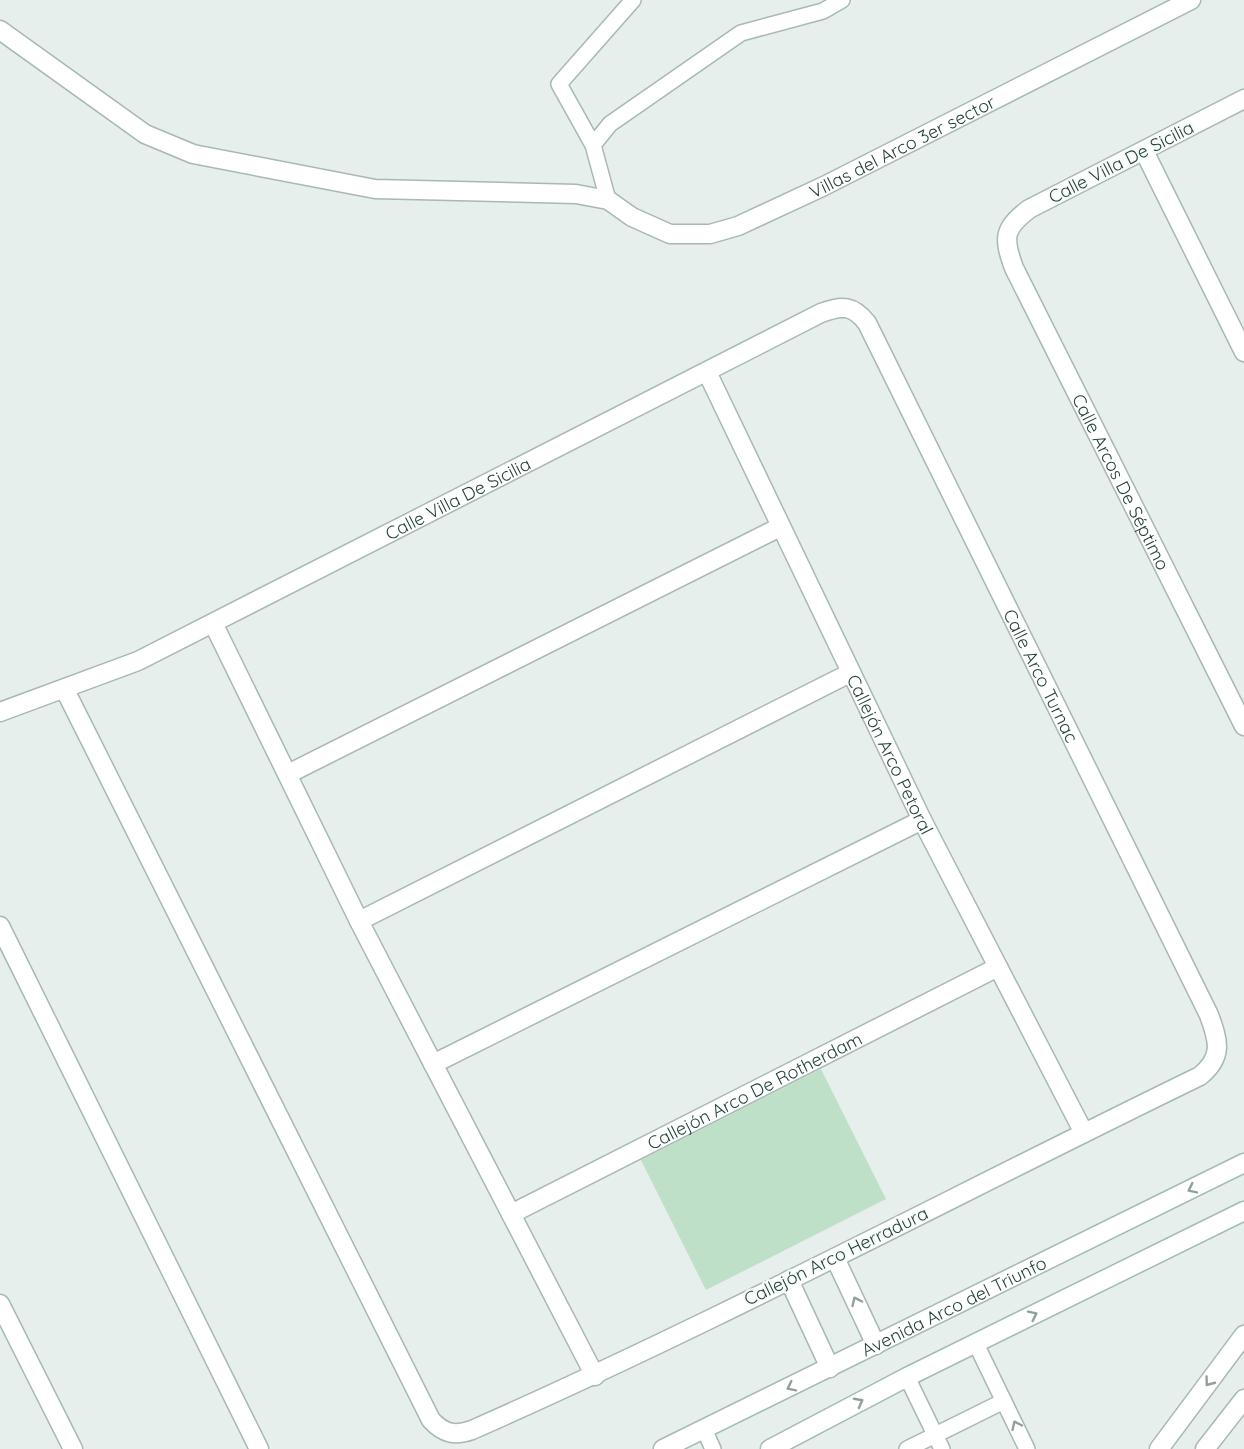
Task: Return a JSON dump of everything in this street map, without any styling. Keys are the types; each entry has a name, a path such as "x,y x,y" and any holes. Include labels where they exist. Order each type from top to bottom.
{"street":[{"name":"Villas del Arco 3er sector","path":"608,200 632,217 670,234 710,234 738,226 824,186 1191,0"},
{"path":"0,30 145,134 193,154 375,189 576,194 608,200"},
{"name":"Calle Villa De Sicilia","path":"1006,234 1014,220 1029,209 1244,99"},
{"path":"1144,151 1244,352"},
{"name":"Calle Arcos De Séptimo","path":"1006,234 1014,268 1244,726"},
{"name":"Calle Villa De Sicilia","path":"0,712 138,661 821,313 838,307 849,307"},
{"name":"Calle Arco Turnac","path":"849,307 858,312 867,323 1209,1015 1216,1034 1218,1053"},
{"name":"Callejón Arco Petoral","path":"707,372 922,820 1084,1132"},
{"path":"288,774 780,527"},
{"path":"213,623 359,921 595,1376"},
{"path":"359,921 850,673"},
{"name":"Callejón Arco Herradura","path":"64,690 431,1420 441,1430 452,1434 472,1430 595,1376 835,1258 1200,1076 1211,1067 1218,1053"},
{"path":"433,1064 922,820"},
{"path":"0,926 260,1449"},
{"name":"Callejón Arco De Rotherdam","path":"511,1214 998,967"},
{"name":"Avenida Arco del Triunfo","path":"663,1449 1244,1163"},
{"path":"770,1449 907,1377 1244,1211"},
{"path":"835,1258 876,1345"},
{"path":"789,1280 830,1368"},
{"path":"0,1304 73,1449"},
{"path":"1159,1449 1244,1335"},
{"path":"1205,1449 1244,1399"}],"lane":[{"path":"608,200 593,146 559,84 633,0"},
{"path":"593,146 610,124 741,33 823,11 842,0"},
{"path":"976,1344 1027,1449"},
{"path":"907,1377 938,1442"},
{"path":"908,1449 938,1442 1004,1401"},
{"path":"704,1429 713,1449"}],"green space":[{"path":"821,1069 886,1199 706,1290 641,1160"}]}
